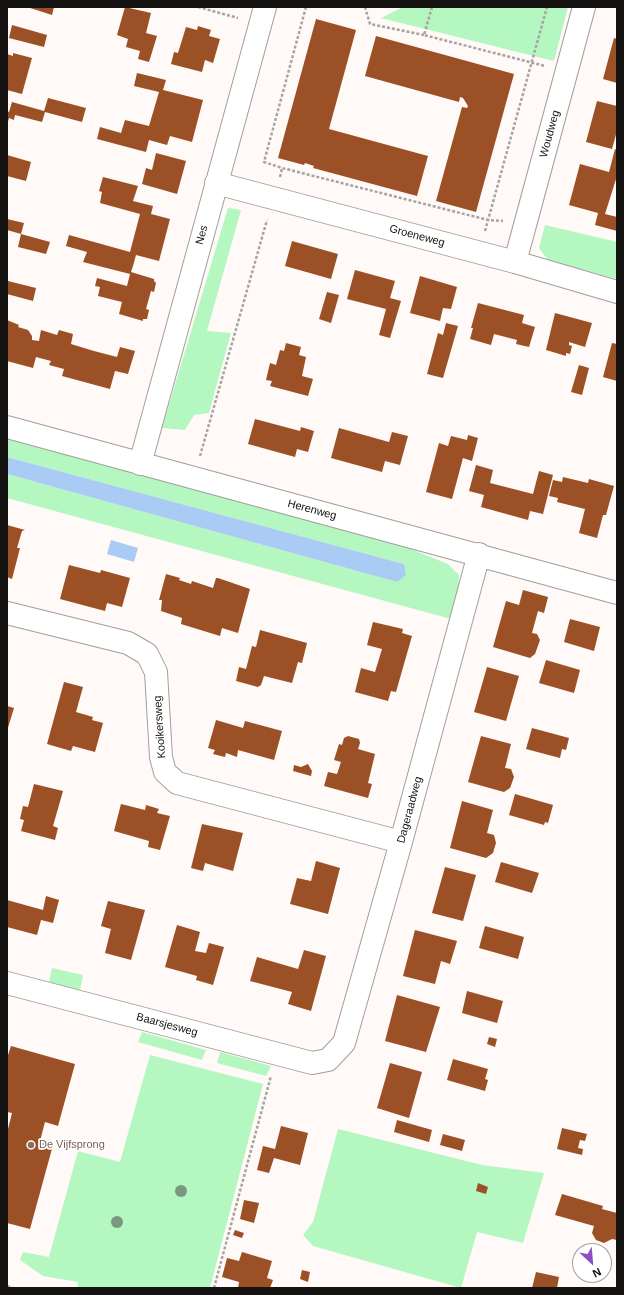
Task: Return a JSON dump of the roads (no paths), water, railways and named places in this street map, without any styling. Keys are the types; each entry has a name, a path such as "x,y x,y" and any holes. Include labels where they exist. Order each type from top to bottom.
{"street":[{"name":"Woudweg","path":"515,262 584,7"},
{"name":"Nes","path":"140,464 263,16"},
{"name":"Groeneweg","path":"216,183 480,252 617,292"},
{"name":"Herenweg","path":"7,427 479,554 617,593"},
{"name":"Dageraadweg","path":"328,1060 344,1043 401,842 479,554"},
{"name":"Kooikersweg","path":"7,613 128,643 147,654 156,672 161,757 165,772 177,783 401,842"},
{"name":"Baarsjesweg","path":"7,983 312,1063 328,1060"}],"water":[{"path":"7,457 404,564 406,575 397,582 7,474"},
{"path":"111,540 138,548 134,562 107,554"}],"place":[{"name":"De Vijfsprong","path":"31,1145"}]}
